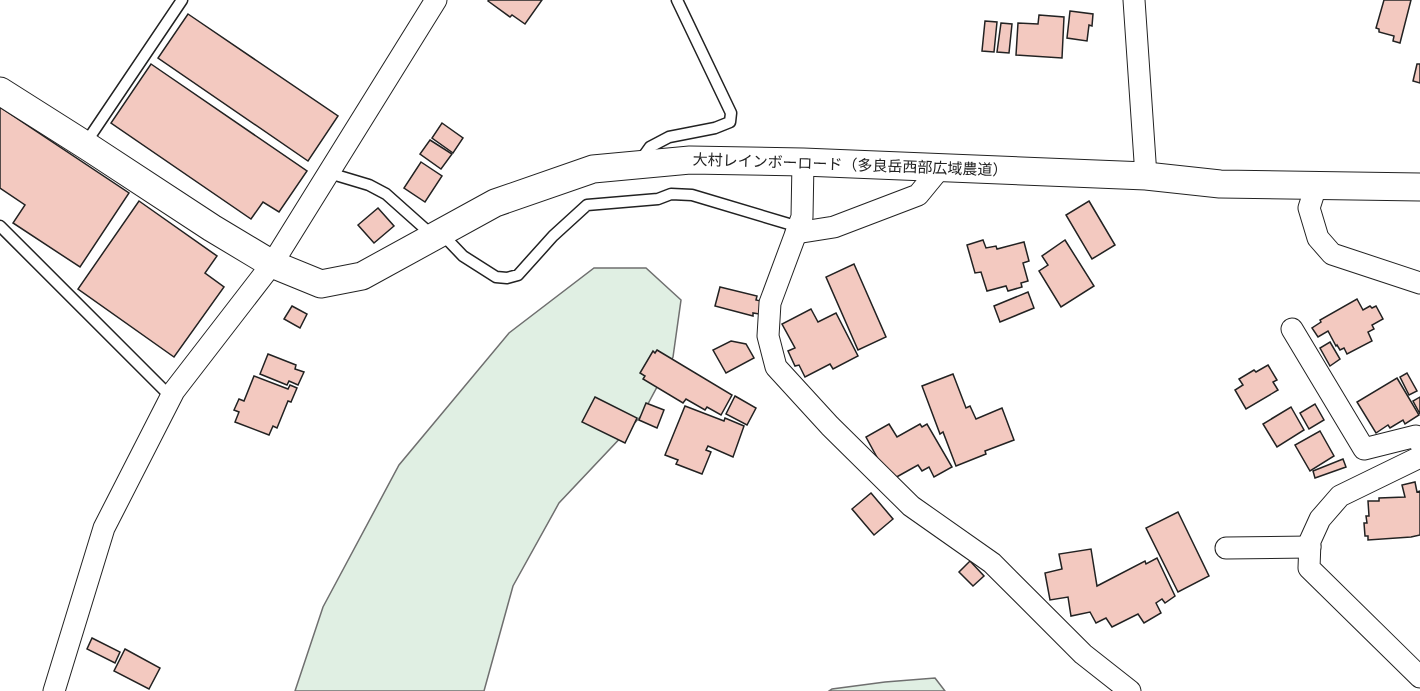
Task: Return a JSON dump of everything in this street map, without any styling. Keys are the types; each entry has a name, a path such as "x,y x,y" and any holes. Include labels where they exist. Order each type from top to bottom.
{"street":[{"path":"54,691 104,528 174,391 272,264 436,0"},
{"path":"1134,0 1146,176"},
{"name":"大村レインボーロード（多良岳西部広域農道）","path":"0,91 212,228 272,264 321,285 362,276 495,203 593,169 690,160 803,162 1146,176 1220,184 1420,187"},
{"path":"803,162 802,217 770,303 768,336 776,367 830,426 911,506 992,563 1083,654 1130,691"},
{"path":"797,230 834,227 918,195 941,167"},
{"path":"1316,186 1309,208 1318,237 1332,254 1420,283"},
{"path":"1292,329 1365,449 1416,436 1420,443"},
{"path":"1420,457 1340,496 1320,519 1310,542 1309,568 1420,677"},
{"path":"1226,548 1310,547"}],"lane":[{"path":"85,144 182,0"},
{"path":"636,165 650,147 669,137 715,128 730,122 731,113 676,0"},
{"path":"329,173 369,185 386,194 463,256 496,277 507,278 518,275 553,236 587,205 657,199 671,194 692,195 797,230"},
{"path":"0,226 171,397"}],"green space":[{"path":"594,268 646,268 681,300 673,357 642,415 559,503 513,586 484,691 295,691 323,607 399,465 509,333"},
{"path":"935,678 945,691 829,691 885,682"}],"building":[{"path":"489,0 542,0 525,24 512,15 510,17"},
{"path":"1384,0 1411,0 1400,43 1393,41 1394,36 1379,32 1376,28"},
{"path":"1070,11 1093,14 1087,41 1067,38"},
{"path":"188,14 338,116 308,161 158,58"},
{"path":"1039,15 1064,17 1062,58 1016,55 1018,23 1038,24"},
{"path":"985,21 997,22 994,52 982,51"},
{"path":"1001,23 1012,24 1009,53 997,52"},
{"path":"151,64 307,171 279,212 263,202 251,219 111,123"},
{"path":"1417,64 1420,64 1420,83 1413,81"},
{"path":"0,107 129,193 80,267 13,223 25,205 0,188"},
{"path":"442,123 463,138 453,153 432,138"},
{"path":"430,140 452,154 441,169 420,154"},
{"path":"421,162 442,176 425,202 404,188"},
{"path":"139,201 217,256 205,273 224,287 174,357 78,289"},
{"path":"1089,201 1115,245 1092,259 1066,215"},
{"path":"378,208 394,226 374,243 358,225"},
{"path":"983,240 986,248 996,246 997,249 1024,242 1029,261 1023,263 1028,281 1021,283 1022,287 1008,291 1006,286 987,291 981,272 975,273 967,245"},
{"path":"1065,240 1094,286 1061,307 1039,271 1048,265 1042,256"},
{"path":"854,264 886,337 858,350 826,277"},
{"path":"720,287 757,296 756,300 761,301 759,314 753,313 753,316 715,306"},
{"path":"1028,292 1034,308 1000,322 994,306"},
{"path":"1357,299 1363,310 1376,306 1383,319 1372,325 1374,329 1368,332 1372,341 1347,354 1344,348 1340,350 1336,346 1328,331 1318,337 1312,328 1321,322 1320,320"},
{"path":"292,306 307,314 300,328 284,319"},
{"path":"811,309 818,322 836,313 858,356 833,369 830,364 805,377 799,365 795,366 788,351 795,348 782,324"},
{"path":"731,341 746,344 754,358 726,373 713,350"},
{"path":"1330,342 1340,359 1330,366 1320,348"},
{"path":"657,350 732,395 721,415 707,407 705,410 686,399 683,403 643,379 645,376 640,373 653,351 655,353"},
{"path":"268,354 296,365 295,369 304,372 298,385 289,381 287,385 260,374"},
{"path":"1268,365 1277,380 1273,382 1278,390 1246,409 1235,390 1243,385 1239,379"},
{"path":"1407,373 1417,391 1409,395 1400,377"},
{"path":"953,374 966,408 970,406 976,419 1002,408 1014,440 985,451 986,454 956,466 943,432 940,434 922,386"},
{"path":"254,376 288,389 290,385 297,388 291,402 288,401 277,428 273,426 269,435 235,422 239,412 234,410 239,399 244,401"},
{"path":"1397,378 1419,415 1405,424 1403,420 1390,428 1388,425 1376,433 1357,402"},
{"path":"735,396 756,408 747,425 726,414"},
{"path":"595,397 637,418 625,443 582,422"},
{"path":"1420,397 1420,414 1413,401"},
{"path":"646,403 664,410 657,428 639,420"},
{"path":"1315,404 1324,420 1309,429 1300,413"},
{"path":"685,406 744,426 733,457 708,446 706,450 711,452 702,474 676,464 678,460 665,455"},
{"path":"1291,407 1304,430 1277,447 1263,424"},
{"path":"889,424 897,437 920,424 922,427 927,424 952,467 934,477 929,467 922,471 918,465 893,479 885,472 866,437"},
{"path":"1320,431 1334,456 1310,471 1295,445"},
{"path":"1343,459 1346,467 1315,478 1313,471"},
{"path":"1415,482 1417,492 1420,491 1420,535 1368,540 1368,536 1365,536 1364,523 1367,523 1366,516 1369,516 1368,501 1379,501 1379,498 1405,497 1402,485"},
{"path":"871,493 893,519 874,535 852,509"},
{"path":"1178,512 1209,576 1178,592 1146,528"},
{"path":"1091,549 1097,586 1145,561 1146,564 1157,558 1175,596 1165,603 1162,599 1156,603 1161,613 1144,623 1138,614 1112,627 1106,618 1096,623 1090,612 1071,616 1068,597 1050,600 1045,573 1062,569 1059,554"},
{"path":"970,561 984,576 973,586 959,572"},
{"path":"92,638 120,652 115,663 87,649"},
{"path":"125,649 160,668 149,689 114,671"}]}
